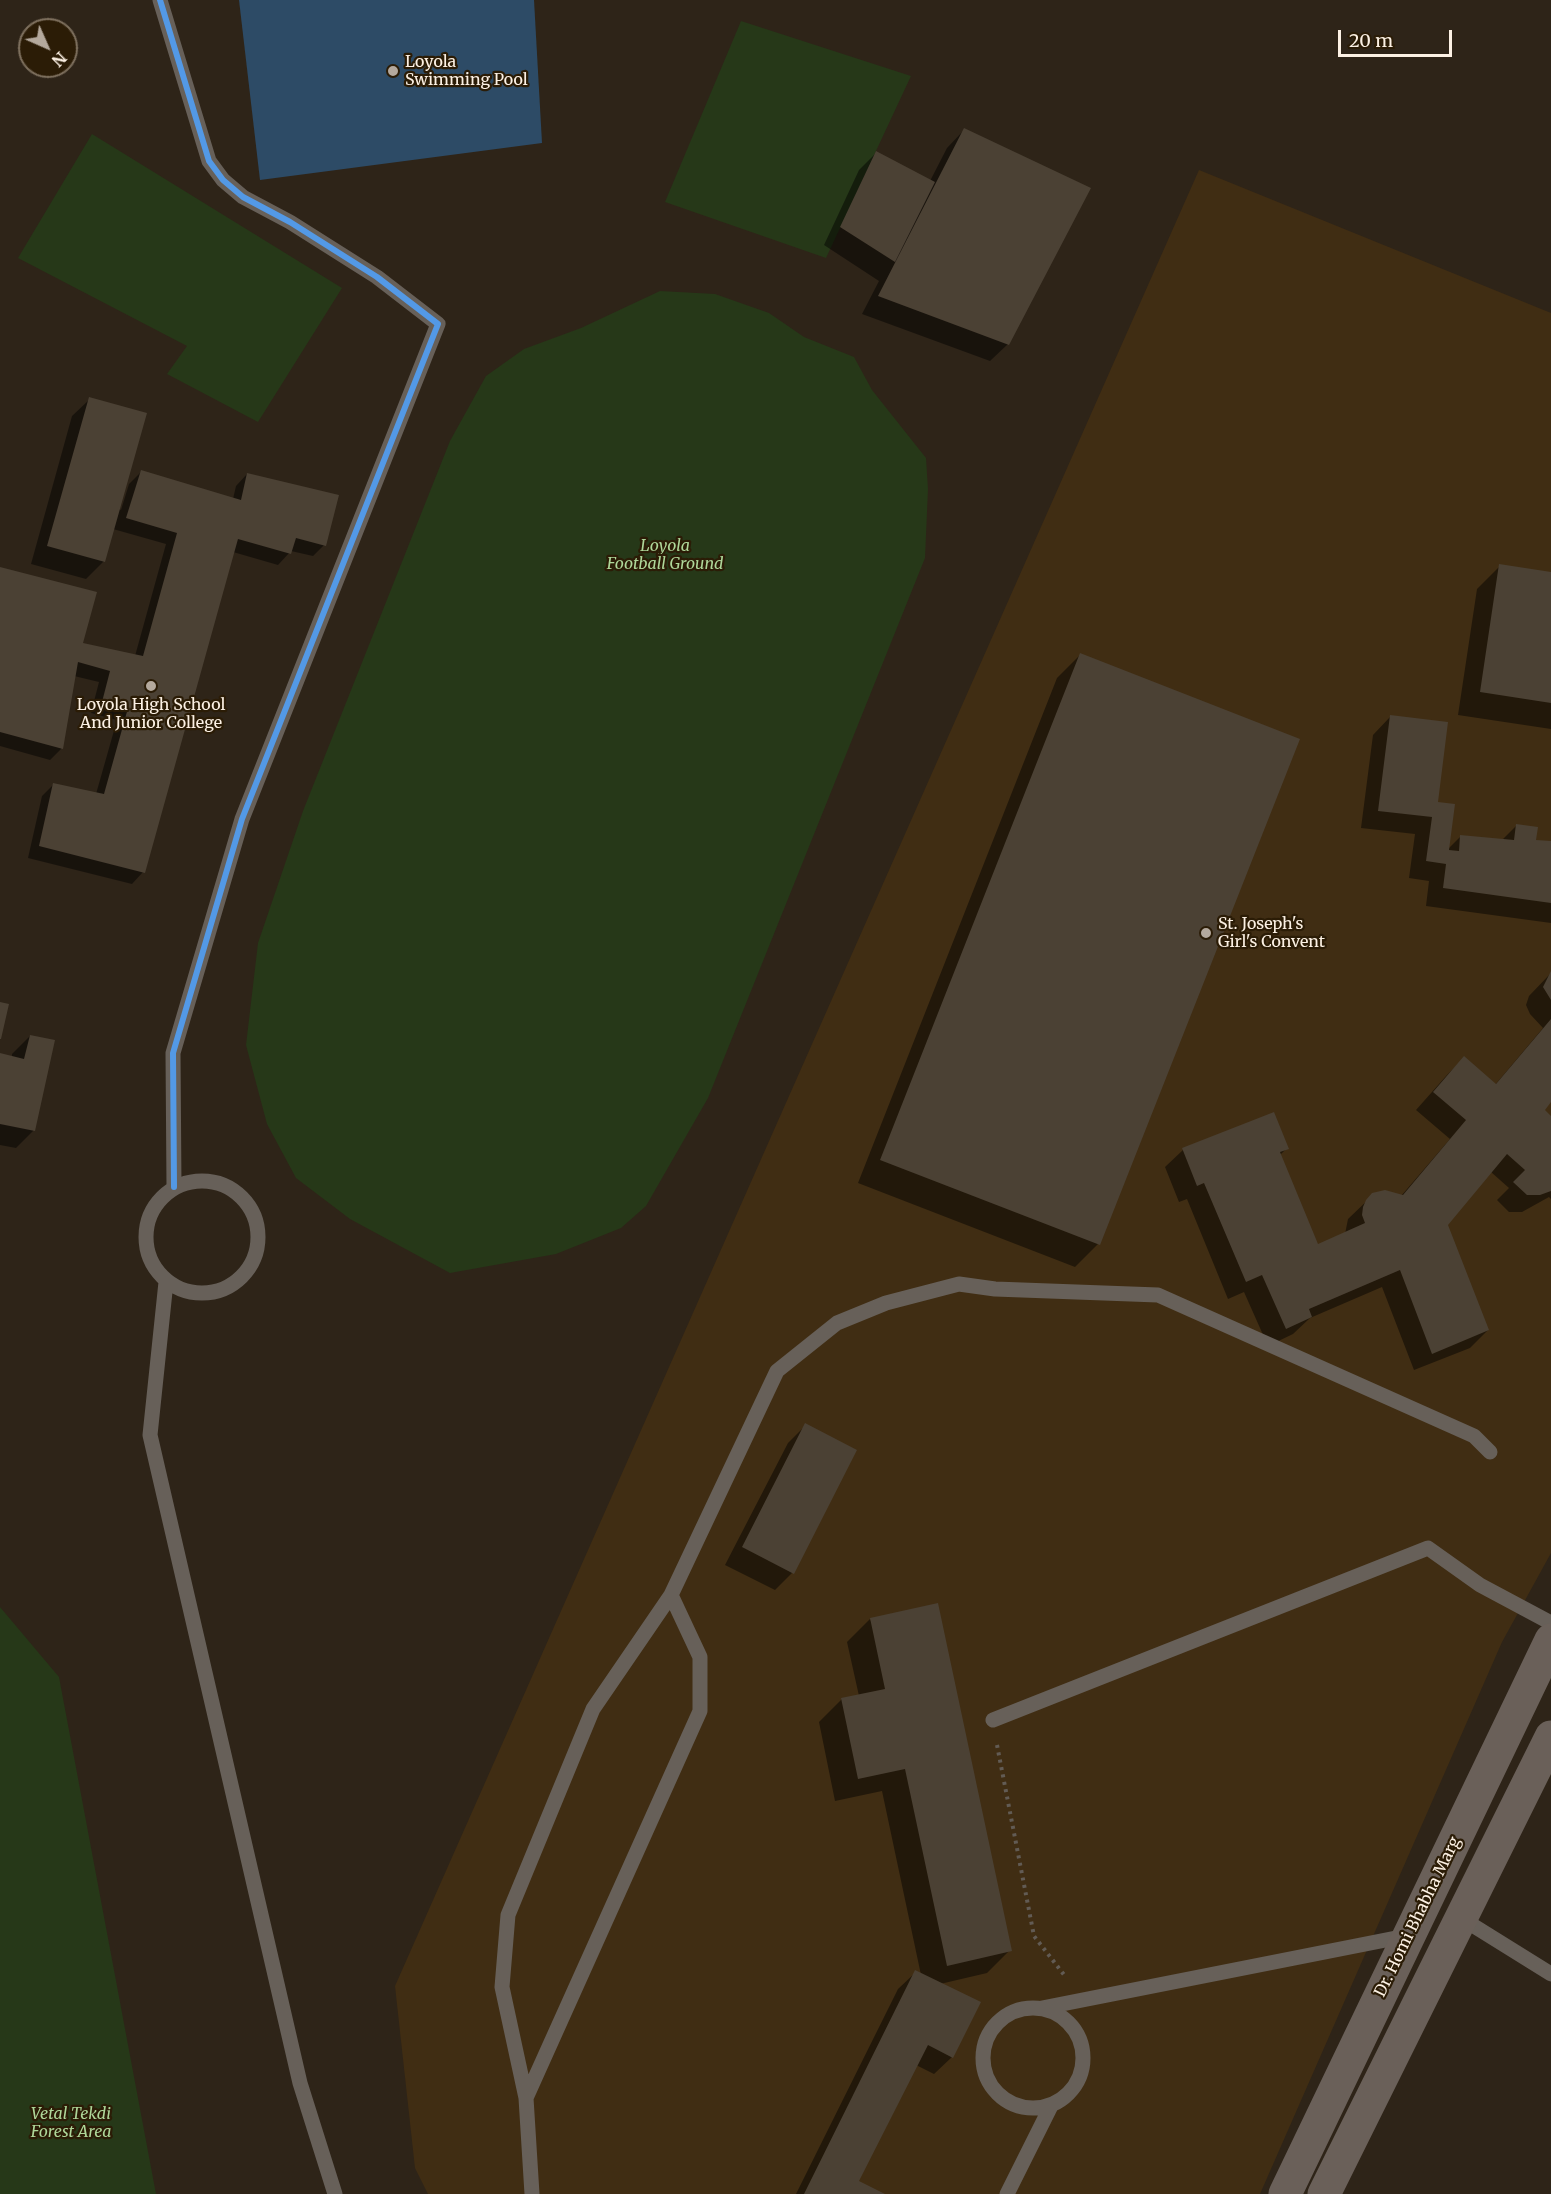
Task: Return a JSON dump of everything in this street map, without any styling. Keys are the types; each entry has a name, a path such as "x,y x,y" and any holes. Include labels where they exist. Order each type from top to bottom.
{"main road":[{"name":"Dr. Homi Bhabha Marg","path":"1285,2194 1551,1641"},
{"path":"1324,2194 1551,1737"}],"lane":[{"path":"160,0 209,160 223,180 243,197 290,222 377,277 438,324 242,819 173,1053 174,1187"},
{"path":"210,1180 235,1191 243,1197 254,1213 258,1231 257,1250 249,1268 237,1281 220,1290 201,1294 183,1290 166,1282 154,1268 147,1251 145,1232 149,1214 159,1199 174,1187 192,1181 210,1180"},
{"path":"166,1282 150,1435 300,2083 335,2194"},
{"path":"532,2194 526,2098 502,1988 508,1915 593,1709 671,1595 777,1371 837,1323 886,1303 959,1284 995,1288 1158,1295 1474,1436 1490,1452"},
{"path":"993,1720 1428,1548 1480,1585 1551,1623"},
{"path":"526,2098 700,1711 700,1657 671,1595"},
{"path":"1461,1918 1551,1974"},
{"path":"1042,2008 1057,2014 1070,2024 1078,2037 1082,2052 1082,2068 1076,2084 1065,2096 1052,2104 1035,2108 1019,2106 1003,2099 991,2087 984,2071 982,2055 987,2038 995,2024 1009,2013 1025,2008 1042,2008 1409,1936"},
{"path":"1007,2194 1052,2104"}],"path":[{"path":"993,1720 1034,1936 1083,2000"}],"shaded area":[{"name":"St. Joseph's Girl's Convent","path":"1199,170 1551,313 1551,1553 1502,1642 1260,2194 428,2194 415,2168 395,1986"}],"green space":[{"path":"741,21 911,76 826,258 665,202"},
{"path":"92,134 342,288 258,422 167,374 187,346 18,258"},
{"name":"Loyola Football Ground","path":"660,291 715,294 769,313 804,337 854,357 872,390 926,458 928,489 925,558 708,1098 646,1206 621,1228 556,1254 450,1273 350,1219 296,1178 267,1124 246,1045 258,943 303,811 450,441 486,376 524,349 581,328"},
{"name":"Vetal Tekdi Forest Area","path":"0,1607 59,1677 156,2194 0,2194"}],"water":[{"name":"Loyola Swimming Pool","path":"239,0 534,0 542,143 260,180"}],"building":[{"path":"964,128 1091,188 1009,345 878,296"},
{"path":"876,151 935,182 895,262 840,227"},
{"path":"89,397 147,413 105,562 47,546"},
{"name":"Loyola High School And Junior College","path":"141,470 241,500 247,473 339,495 326,546 296,538 291,554 238,539 145,873 39,846 53,783 104,794 128,708 102,702 110,671 78,662 63,749 0,732 0,567 97,592 83,643 143,656 177,533 126,518"},
{"path":"1499,564 1551,572 1551,703 1480,692"},
{"path":"1080,653 1300,739 1100,1245 880,1160"},
{"path":"1390,715 1448,722 1438,802 1455,804 1449,850 1459,851 1460,835 1514,840 1516,824 1538,827 1536,840 1551,841 1551,903 1443,888 1446,864 1426,861 1432,817 1378,811"},
{"path":"1551,971 1551,1000 1543,987"},
{"path":"0,1002 9,1004 1,1039 0,1039"},
{"path":"1551,1019 1551,1102 1545,1110 1551,1116 1551,1191 1540,1195 1527,1195 1513,1182 1525,1170 1507,1154 1448,1225 1489,1330 1432,1354 1400,1270 1309,1309 1312,1317 1286,1329 1262,1275 1246,1282 1204,1183 1197,1186 1182,1148 1274,1112 1289,1149 1280,1152 1318,1244 1365,1223 1362,1215 1363,1207 1372,1193 1385,1190 1403,1195 1466,1120 1433,1092 1464,1056 1496,1084"},
{"path":"30,1035 55,1040 35,1131 0,1124 0,1053 24,1059"},
{"path":"805,1423 857,1450 794,1574 742,1547"},
{"path":"938,1603 1012,1951 947,1966 905,1769 858,1779 841,1698 885,1689 870,1618"},
{"path":"915,1970 981,2002 953,2058 928,2045 859,2181 885,2194 804,2194"}],"cycle path":[{"path":"160,0 209,161 223,180 243,197 290,222 377,277 438,324 242,819 173,1053 174,1187"}],"place":[{"name":"Loyola Swimming Pool","path":"393,71"},
{"name":"Loyola High School And Junior College","path":"151,686"},
{"name":"St. Joseph's Girl's Convent","path":"1206,933"}]}
